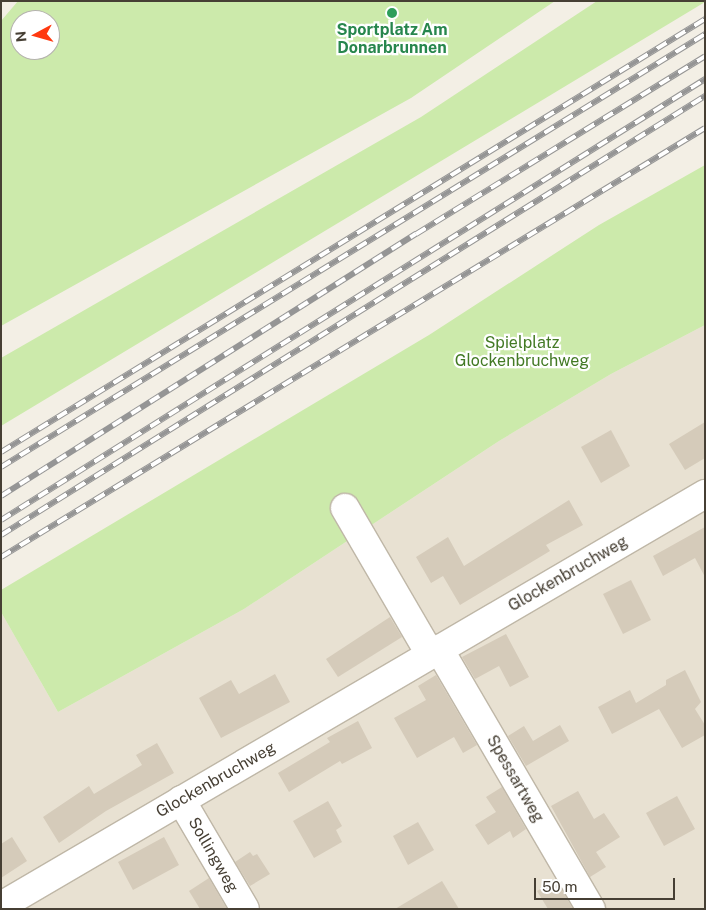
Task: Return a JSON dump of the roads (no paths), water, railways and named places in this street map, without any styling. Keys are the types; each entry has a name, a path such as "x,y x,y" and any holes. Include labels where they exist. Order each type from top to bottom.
{"street":[{"name":"Glockenbruchweg","path":"1,906 705,494"},
{"path":"345,508 435,651"},
{"name":"Spessartweg","path":"435,651 591,909"},
{"name":"Sollingweg","path":"181,800 245,909"}],"railway":[{"path":"1,452 705,19"},
{"path":"1,467 705,34"},
{"path":"1,496 416,234 705,56"},
{"path":"1,520 705,79"},
{"path":"1,535 705,96"},
{"path":"1,557 705,128"}],"place":[{"name":"Sportplatz Am Donarbrunnen","path":"392,13"}],"park label":[{"name":"Spielplatz Glockenbruchweg","path":"522,352"}]}
